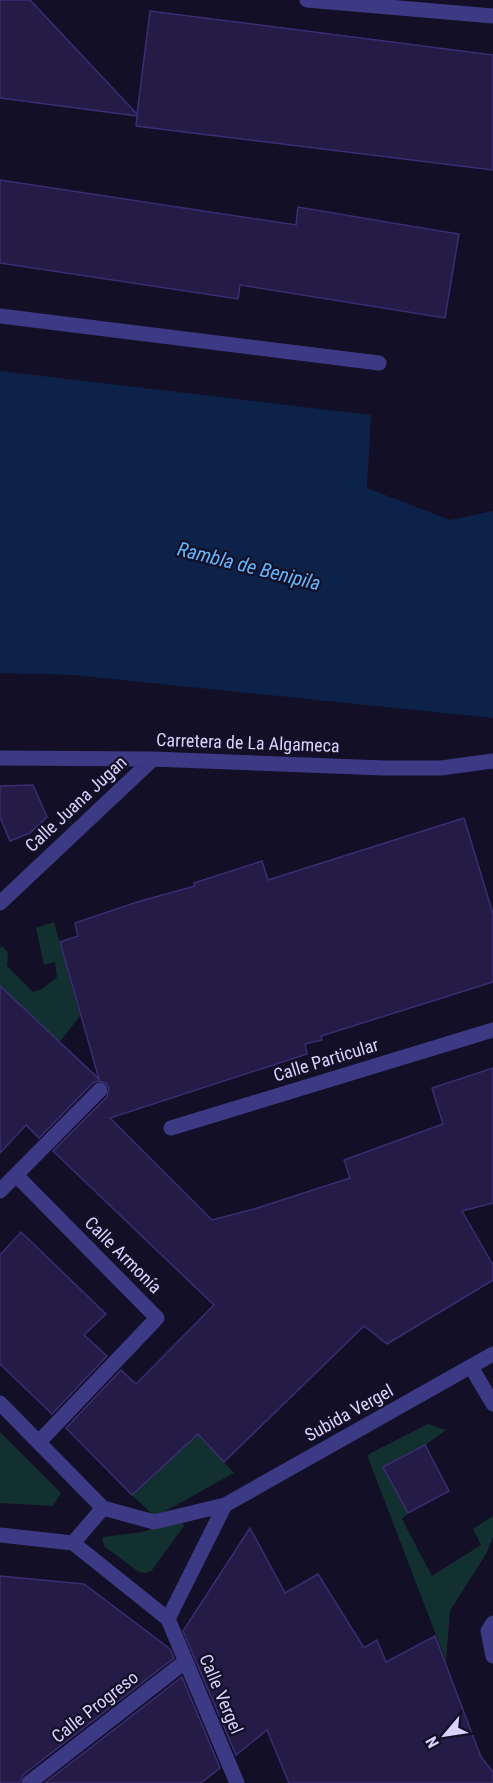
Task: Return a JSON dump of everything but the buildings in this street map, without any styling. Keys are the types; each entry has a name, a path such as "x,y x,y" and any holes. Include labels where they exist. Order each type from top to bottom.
{"street":[{"path":"307,0 493,16"},
{"path":"0,316 379,363"},
{"name":"Carretera de La Algameca","path":"0,758 153,759 395,768 441,768 493,761"},
{"name":"Calle Juana Jugan","path":"0,903 153,759"},
{"name":"Calle Particular","path":"171,1128 493,1030"},
{"path":"0,1191 100,1090"},
{"name":"Calle Armonía","path":"16,1175 157,1318 39,1442"},
{"name":"Subida Vergel","path":"103,1508 154,1521 225,1505 493,1354"},
{"path":"471,1367 493,1404"},
{"path":"0,1403 103,1508 74,1543 0,1535"},
{"path":"168,1619 225,1505"},
{"name":"Calle Vergel","path":"74,1543 168,1619 237,1783"},
{"path":"493,1623 488,1631 493,1656"},
{"name":"Calle Progreso","path":"29,1783 186,1661"}],"green space":[{"path":"54,922 80,1016 59,1043 0,986 0,948 2,946 8,952 7,966 33,992 42,989 57,977 55,962 44,965 36,928"},
{"path":"428,1424 446,1430 425,1445 383,1467 408,1513 402,1519 432,1576 481,1545 473,1529 493,1516 493,1537 486,1554 450,1611 446,1661 367,1455"},
{"path":"0,1432 61,1493 53,1506 0,1503"},
{"path":"197,1433 234,1473 155,1517 132,1495"},
{"path":"178,1521 184,1526 152,1570 146,1573 139,1572 105,1547 102,1540 103,1537 142,1532"}],"water":[{"name":"Rambla de Benipila","path":"0,371 371,415 367,488 450,520 493,511 493,718 73,675 0,673"}]}
